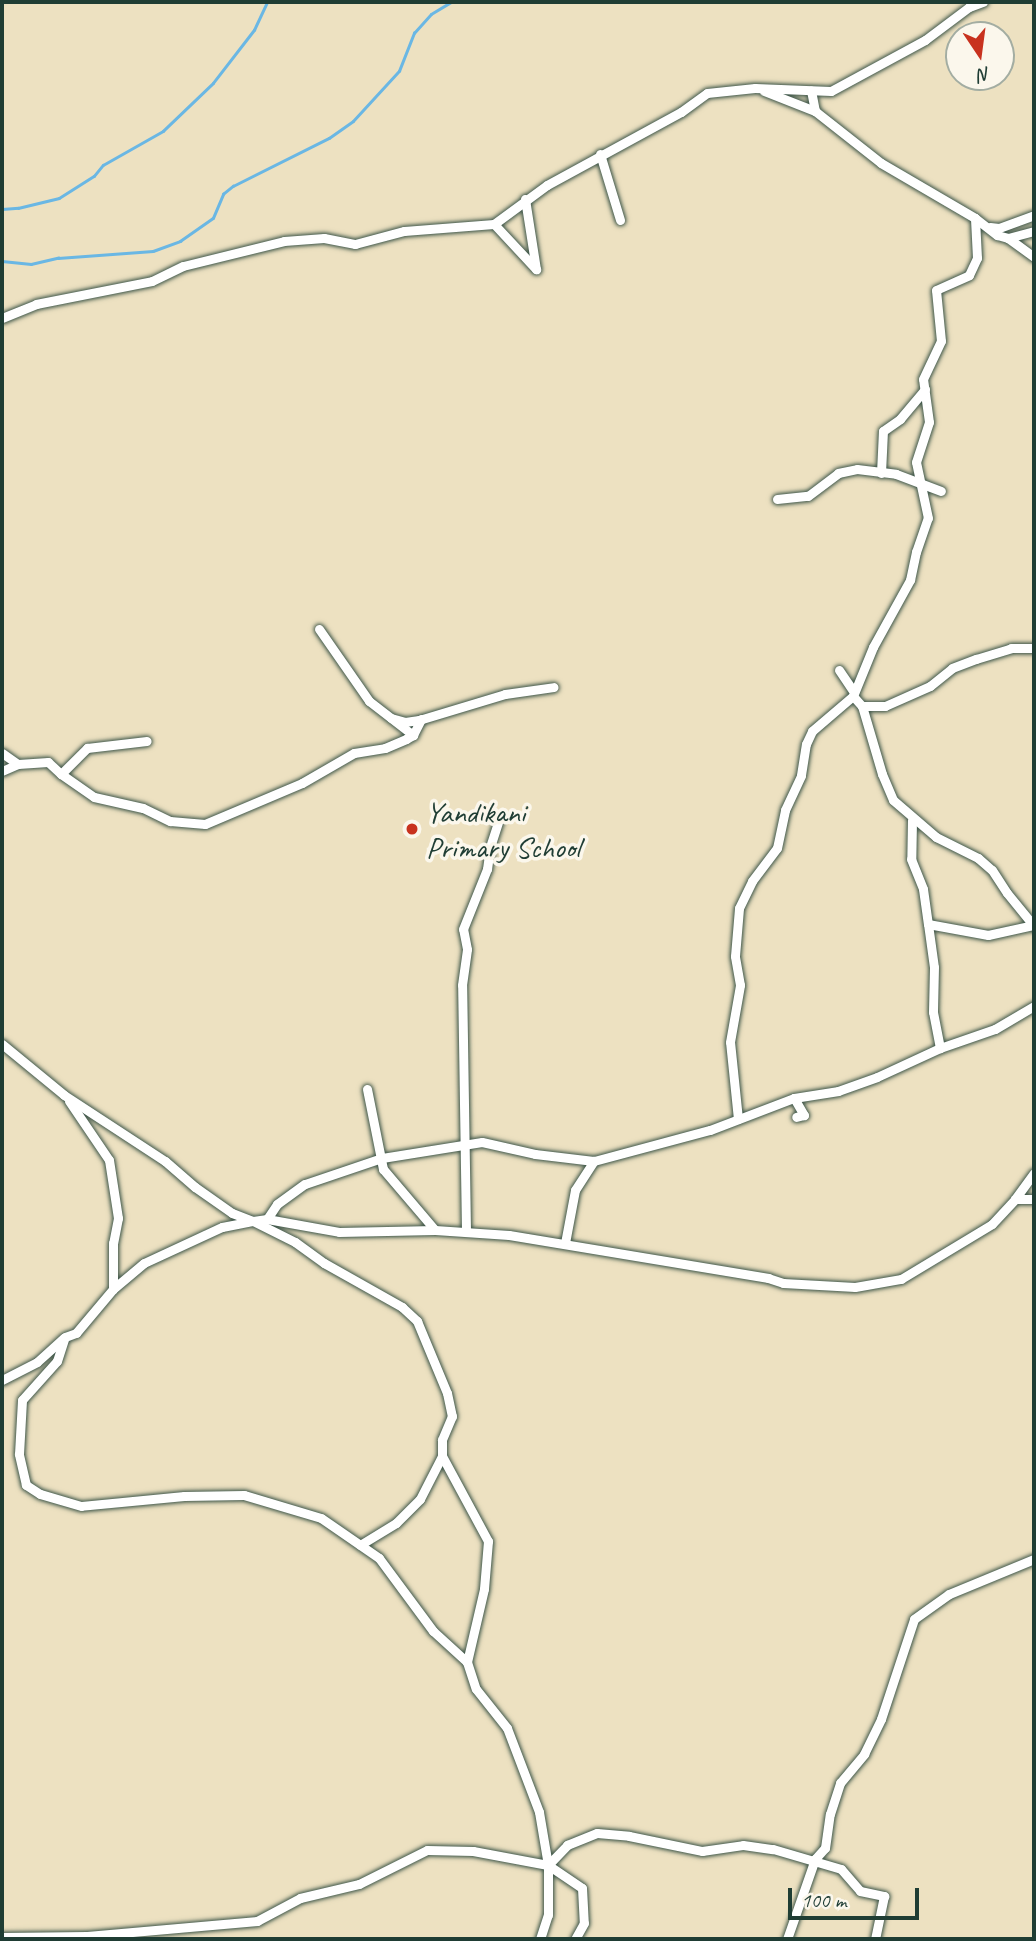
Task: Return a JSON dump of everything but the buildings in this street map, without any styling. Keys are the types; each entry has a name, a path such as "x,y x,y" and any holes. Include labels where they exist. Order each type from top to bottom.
{"street":[{"path":"2,318 36,304 152,281 183,265 284,241 324,238 355,244 404,231 494,224 525,199 600,154 681,112 707,93 755,88 831,91 847,85 925,40 969,6 983,2"},
{"path":"755,88 815,111 881,163 990,227 997,234 1008,238 1034,257"},
{"path":"811,90 815,111"},
{"path":"600,154 620,220"},
{"path":"494,224 536,269 525,199"},
{"path":"990,227 999,228 1034,215"},
{"path":"738,1119 730,1042 740,985 735,956 739,908 752,881 777,848 785,810 801,775 806,744 812,731 853,694 873,647 910,580 915,552 928,518 916,462 929,422 923,379 941,341 936,290 969,275 977,258 975,218"},
{"path":"1008,238 1034,231"},
{"path":"881,473 883,431 900,419 925,389"},
{"path":"777,499 808,496 838,473 857,470 897,474 941,491"},
{"path":"319,629 369,701 413,735"},
{"path":"862,706 885,706 930,686 952,668 976,659 1011,648 1034,648"},
{"path":"839,670 862,706 882,774 893,800 912,820 936,837 985,864 1034,925 988,935 928,924"},
{"path":"391,719 405,722 421,719 505,694 554,687"},
{"path":"2,771 18,764 48,762 93,797 144,808 170,821 205,824 302,783 354,753 385,748 413,735 421,719"},
{"path":"61,774 87,748 148,741"},
{"path":"2,753 18,764"},
{"path":"466,1231 462,985 467,948 463,929 488,869 499,819"},
{"path":"912,820 911,859 923,889 934,967 933,1012 940,1048"},
{"path":"268,1219 277,1204 305,1184 382,1158 482,1142 535,1154 594,1161 710,1130 794,1098 838,1091 877,1077 940,1048 995,1029 1034,1006"},
{"path":"2,1044 64,1095 164,1161 181,1177 232,1213 253,1221 370,1288 417,1321 447,1392 453,1416 442,1440 442,1456 420,1499 396,1523 360,1545"},
{"path":"367,1089 383,1170 435,1230"},
{"path":"64,1095 109,1160 118,1218 113,1243 113,1289"},
{"path":"794,1098 804,1115 796,1117"},
{"path":"565,1243 575,1190 594,1161"},
{"path":"2,1380 37,1362 65,1337 76,1333 113,1289 144,1263 222,1227 268,1219 340,1232 466,1231 565,1243 768,1278 783,1283 855,1287 901,1279 992,1224 1034,1173"},
{"path":"1015,1199 1034,1199"},
{"path":"65,1337 57,1361 22,1400 19,1454 26,1485 40,1494 82,1506 184,1496 244,1495 321,1518 379,1558 433,1631 467,1662"},
{"path":"442,1456 488,1541 484,1589 467,1662 475,1689 507,1728 539,1812 548,1865 548,1915 540,1939"},
{"path":"787,1939 815,1859 825,1848 830,1814 840,1783 864,1754 881,1718 914,1619 949,1594 1034,1559"},
{"path":"548,1865 567,1845 597,1833 629,1836 702,1851 743,1845 815,1859 841,1868 860,1891 884,1896 875,1939"},
{"path":"2,1937 87,1936 257,1921 300,1898 359,1884 427,1850 473,1851 548,1865 582,1888 584,1923 575,1939"}],"waterway":[{"path":"2,209 59,198 94,176 103,165 163,131 213,83 254,30 267,2"},
{"path":"2,261 31,264 58,258 153,251 180,241 213,218 223,194 233,186 329,138 353,121 399,71 414,33 431,14 451,2"}],"place":[{"name":"Yandikani Primary School","path":"412,829"}]}
